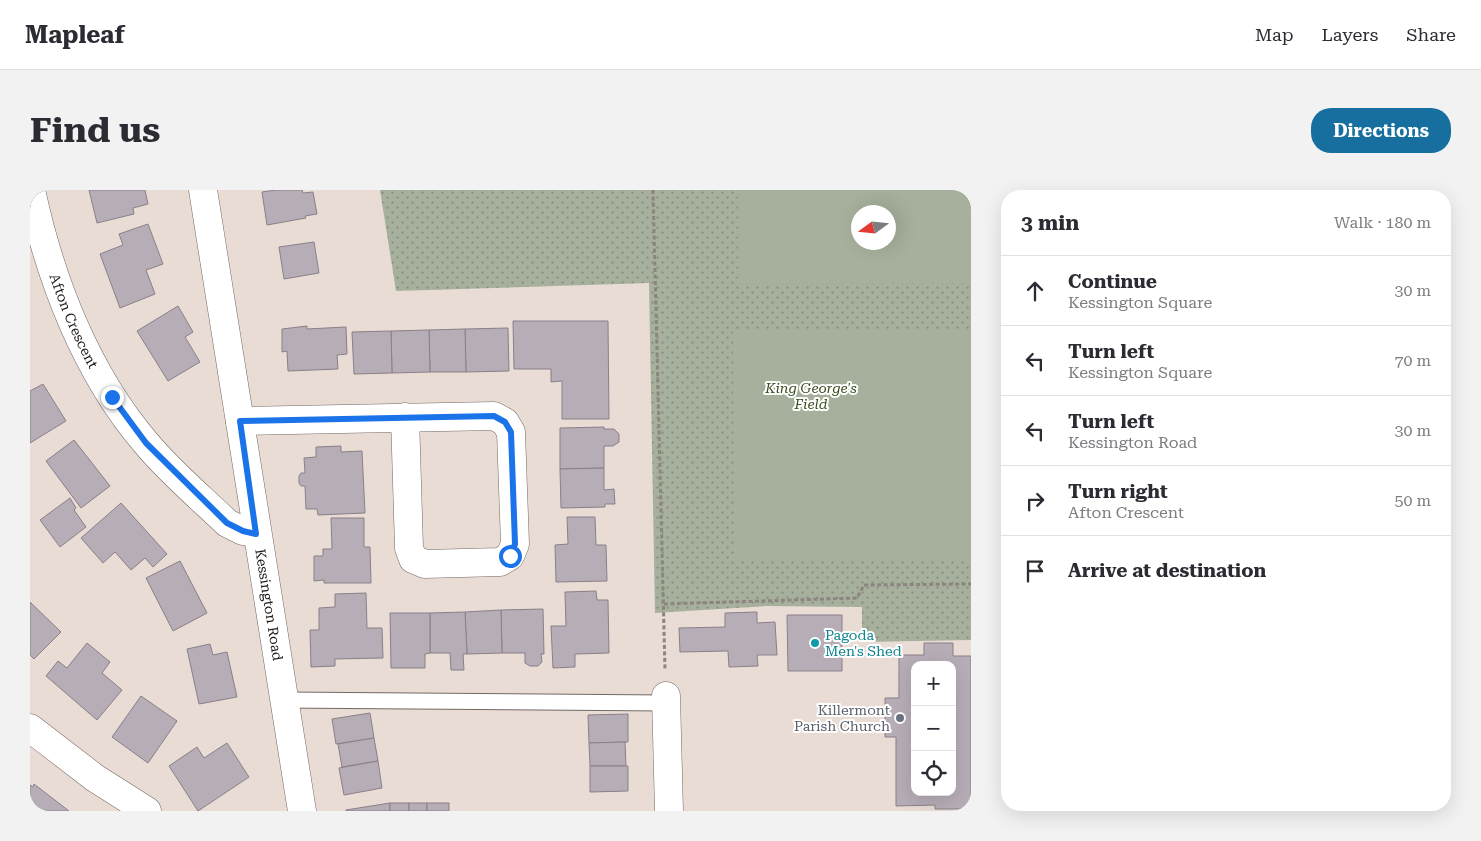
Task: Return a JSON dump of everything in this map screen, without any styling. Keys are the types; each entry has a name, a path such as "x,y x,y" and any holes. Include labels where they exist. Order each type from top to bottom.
{"street":[{"name":"Afton Crescent","path":"30,190 54,275 77,334 112,397 146,443 227,523 243,531 256,534"},
{"name":"Kessington Road","path":"203,190 256,534 302,811"},
{"path":"240,421 406,417 494,416 505,422 511,432 515,544 510,556 500,562 425,564 413,559 409,548 406,417"},
{"path":"666,699 670,811"},
{"path":"30,728 95,778 147,811"}],"lane":[{"path":"283,700 666,699"}],"path":[{"path":"653,190 666,699"},
{"path":"664,604 858,598 864,586 971,584"}],"green space":[{"name":"King George's Field","path":"380,190 971,190 971,640 862,642 862,607 767,606 655,613 649,283 396,291"},
{"path":"738,190 971,190 971,283 738,284"},
{"path":"971,329 971,560 734,561 733,330"}],"building":[{"path":"89,190 145,190 148,204 133,208 134,214 97,223"},
{"path":"302,190 303,193 313,192 317,214 305,216 306,218 267,225 262,192"},
{"path":"148,224 163,264 146,270 155,294 120,308 100,254 123,245 119,234"},
{"path":"314,242 319,273 284,279 279,247"},
{"path":"178,306 193,332 185,337 200,362 168,381 137,331"},
{"path":"513,321 608,321 609,419 562,419 562,381 551,382 551,369 514,369"},
{"path":"307,326 307,329 346,327 347,354 337,355 338,369 288,371 287,351 282,352 282,329"},
{"path":"508,328 509,371 466,372 465,329"},
{"path":"465,329 466,372 430,372 429,330"},
{"path":"429,330 430,372 392,373 391,331"},
{"path":"391,331 392,373 354,374 352,332"},
{"path":"43,384 66,421 30,443 30,391"},
{"path":"604,427 604,429 614,429 619,434 619,442 613,446 604,446 604,468 560,469 560,428"},
{"path":"74,440 110,486 81,508 46,461"},
{"path":"341,446 341,452 362,451 365,513 318,515 317,509 306,509 305,486 301,486 299,483 299,476 301,473 305,473 304,458 316,457 316,447"},
{"path":"604,468 604,490 614,489 615,504 605,504 605,507 561,508 560,469"},
{"path":"70,498 76,508 74,510 86,527 60,547 40,520"},
{"path":"121,503 167,554 153,567 145,558 131,570 115,552 103,563 81,538"},
{"path":"567,517 595,517 596,545 606,545 607,581 556,582 555,545 568,544"},
{"path":"331,518 364,518 364,547 370,547 371,583 324,583 324,580 314,581 314,556 323,556 323,549 332,549"},
{"path":"180,561 207,613 173,631 146,578"},
{"path":"596,591 597,600 608,600 609,653 575,654 575,667 553,668 551,626 566,626 565,592"},
{"path":"366,593 367,628 382,628 383,658 335,659 335,666 311,667 310,630 319,630 319,608 335,607 335,594"},
{"path":"30,602 61,632 34,659 30,655"},
{"path":"543,609 544,654 541,654 542,662 538,666 530,666 525,663 525,653 502,653 501,610"},
{"path":"501,610 502,653 467,654 465,612"},
{"path":"465,612 467,654 463,654 464,670 451,670 450,653 430,653 430,613"},
{"path":"757,612 757,623 775,622 777,655 757,655 758,666 729,667 728,651 680,652 679,628 725,627 725,613"},
{"path":"390,613 430,613 430,653 425,654 425,668 391,668"},
{"name":"Pagoda Men's Shed","path":"787,615 842,615 842,671 788,671"},
{"path":"87,643 110,662 102,673 122,690 97,720 46,676 58,661 67,668"},
{"name":"Killermont Parish Church","path":"924,643 953,643 953,656 971,656 971,809 935,809 935,805 896,806 896,737 885,737 885,698 899,698 899,655 924,655"},
{"path":"210,644 213,655 227,652 237,697 199,704 187,649"},
{"path":"141,696 177,721 148,763 112,737"},
{"path":"370,713 374,738 336,744 332,719"},
{"path":"628,714 628,742 589,743 588,715"},
{"path":"374,738 378,761 342,767 338,744"},
{"path":"625,742 626,766 590,766 589,743"},
{"path":"227,743 249,777 198,811 169,766 197,747 204,758"},
{"path":"378,761 382,788 344,795 339,768"},
{"path":"590,766 628,766 628,791 590,792"},
{"path":"34,784 69,811 30,811 30,785 33,787"},
{"path":"390,803 390,811 346,811 346,810"},
{"path":"390,803 409,803 409,811 390,811"},
{"path":"409,803 427,803 427,811 409,811"},
{"path":"427,803 449,803 449,811 427,811"}],"place":[{"name":"Pagoda Men's Shed","path":"815,643"},
{"name":"Killermont Parish Church","path":"900,718"}],"route":[{"path":"112,397 146,443 227,523 243,531 256,534 240,421 494,416 505,422 511,432 515,544 510,556"}]}
